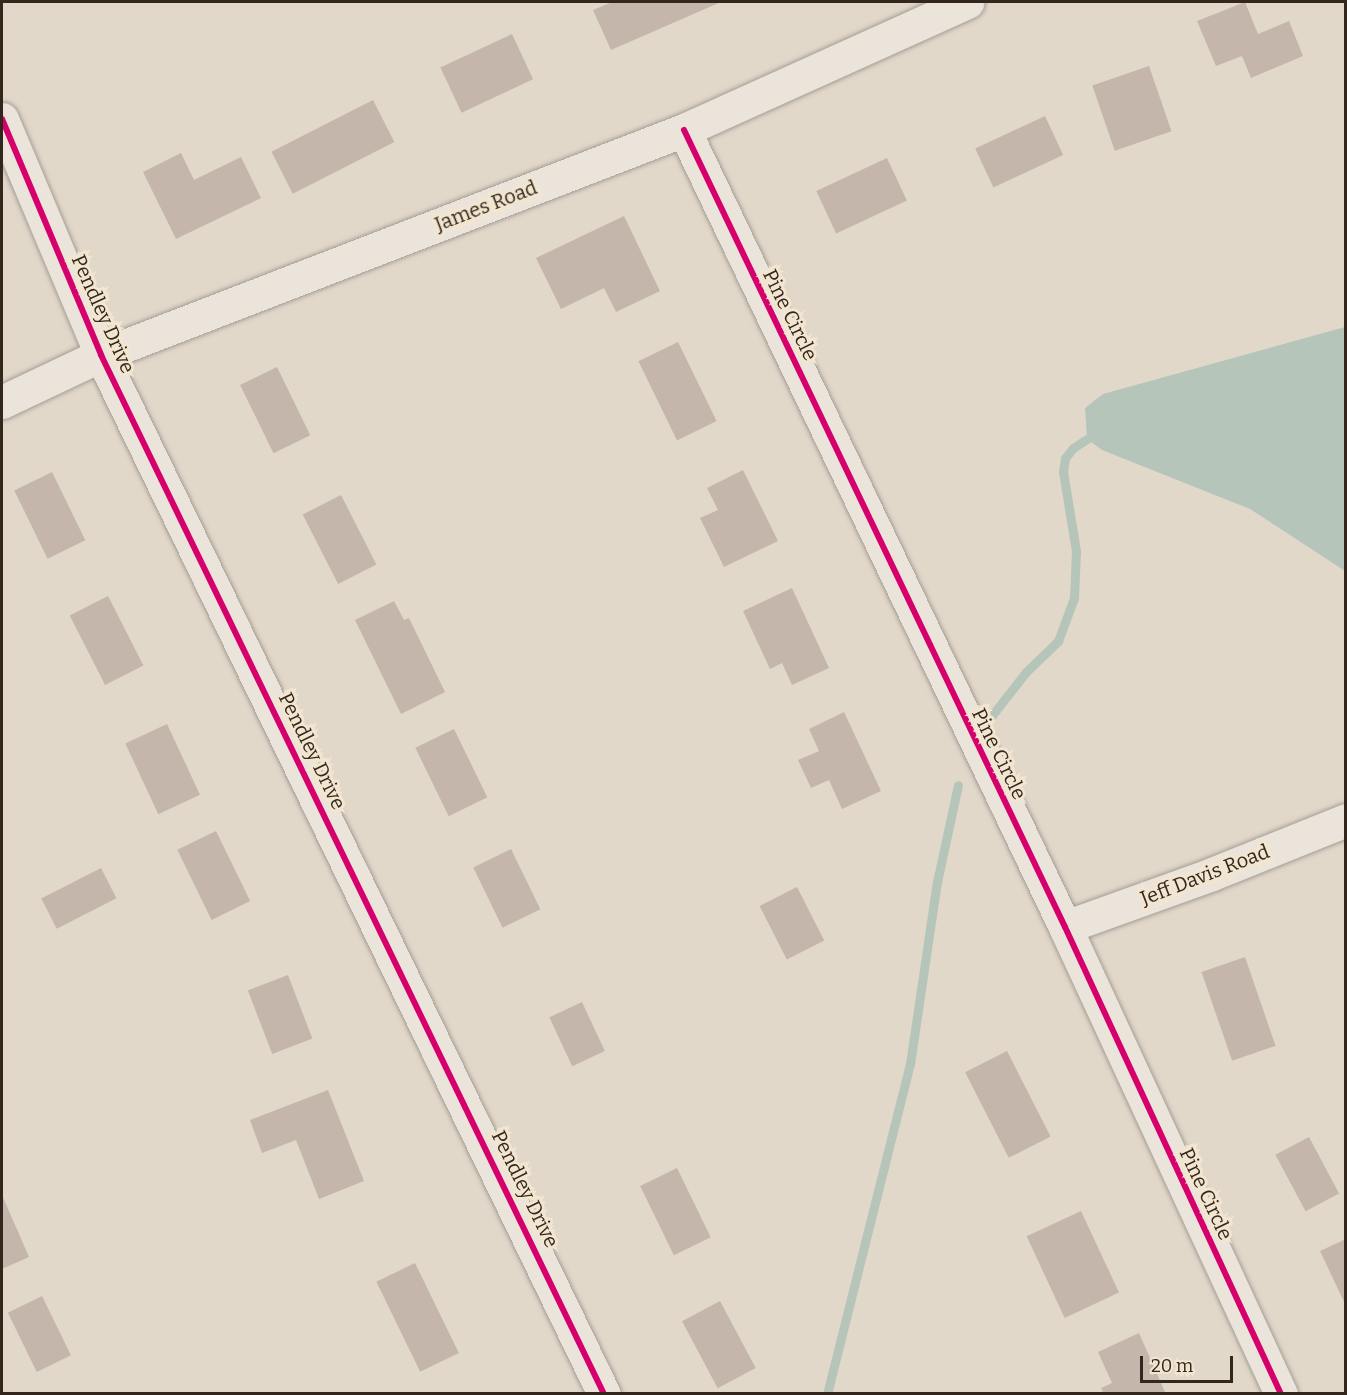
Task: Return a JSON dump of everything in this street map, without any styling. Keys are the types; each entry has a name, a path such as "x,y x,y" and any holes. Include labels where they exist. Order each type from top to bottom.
{"street":[{"name":"James Road","path":"2,402 101,355 684,130 967,2"},
{"name":"Pendley Drive","path":"2,119 101,355 604,1394"},
{"name":"Pine Circle","path":"684,130 1065,927 1281,1394"},
{"name":"Jeff Davis Road","path":"1065,927 1212,874 1346,820"}],"shaded area":[{"path":"1345,327 1345,571 1250,509 1102,450 1087,439 1085,408 1103,394"}],"building":[{"path":"612,2 721,2 611,50 593,10"},
{"path":"1245,2 1258,34 1289,21 1303,56 1251,78 1242,56 1216,66 1197,21"},
{"path":"512,34 533,79 462,113 440,67"},
{"path":"1149,66 1171,131 1115,151 1092,86"},
{"path":"373,100 394,142 293,194 271,152"},
{"path":"1045,116 1063,155 993,188 975,149"},
{"path":"181,153 194,180 241,157 261,198 176,239 143,172"},
{"path":"887,158 907,201 836,234 816,191"},
{"path":"624,216 660,291 616,312 604,288 561,309 536,258"},
{"path":"678,342 717,421 677,440 638,361"},
{"path":"277,367 310,435 273,453 240,385"},
{"path":"743,470 778,541 724,567 700,518 718,510 707,488"},
{"path":"52,472 85,540 48,559 14,490"},
{"path":"341,495 376,564 338,584 303,515"},
{"path":"792,588 829,668 792,685 782,663 770,669 743,611"},
{"path":"108,596 143,665 105,685 70,616"},
{"path":"394,601 404,620 409,618 445,692 401,714 355,620"},
{"path":"844,712 881,791 842,809 829,780 811,788 798,760 819,751 809,729"},
{"path":"167,724 200,795 158,814 125,743"},
{"path":"454,729 487,797 449,816 415,748"},
{"path":"216,831 250,901 212,920 177,850"},
{"path":"511,849 540,909 503,928 473,867"},
{"path":"101,868 116,898 57,929 41,898"},
{"path":"797,887 824,940 787,960 760,906"},
{"path":"1245,957 1276,1046 1232,1061 1202,972"},
{"path":"288,975 312,1038 272,1054 248,990"},
{"path":"582,1002 605,1051 572,1066 549,1017"},
{"path":"1007,1051 1051,1137 1009,1158 965,1072"},
{"path":"328,1090 364,1181 319,1199 296,1140 262,1153 250,1120"},
{"path":"1309,1137 1339,1194 1305,1211 1275,1155"},
{"path":"677,1168 711,1237 674,1255 640,1186"},
{"path":"2,1195 29,1257 2,1269"},
{"path":"1081,1211 1119,1293 1065,1318 1027,1236"},
{"path":"1346,1239 1346,1306 1320,1251"},
{"path":"415,1263 459,1353 420,1372 376,1282"},
{"path":"42,1296 71,1355 37,1372 8,1313"},
{"path":"720,1301 756,1368 718,1388 682,1321"},
{"path":"1139,1333 1165,1392 1104,1394 1101,1388 1112,1383 1098,1352"}],"waterway":[{"path":"990,718 1026,672 1058,641 1074,598 1076,551 1063,472 1065,458 1073,448 1087,439"},
{"path":"827,1394 910,1064 937,882 958,785"}],"cycle path":[{"path":"2,119 101,355 604,1394"},
{"path":"684,130 1065,927 1281,1394"}]}
